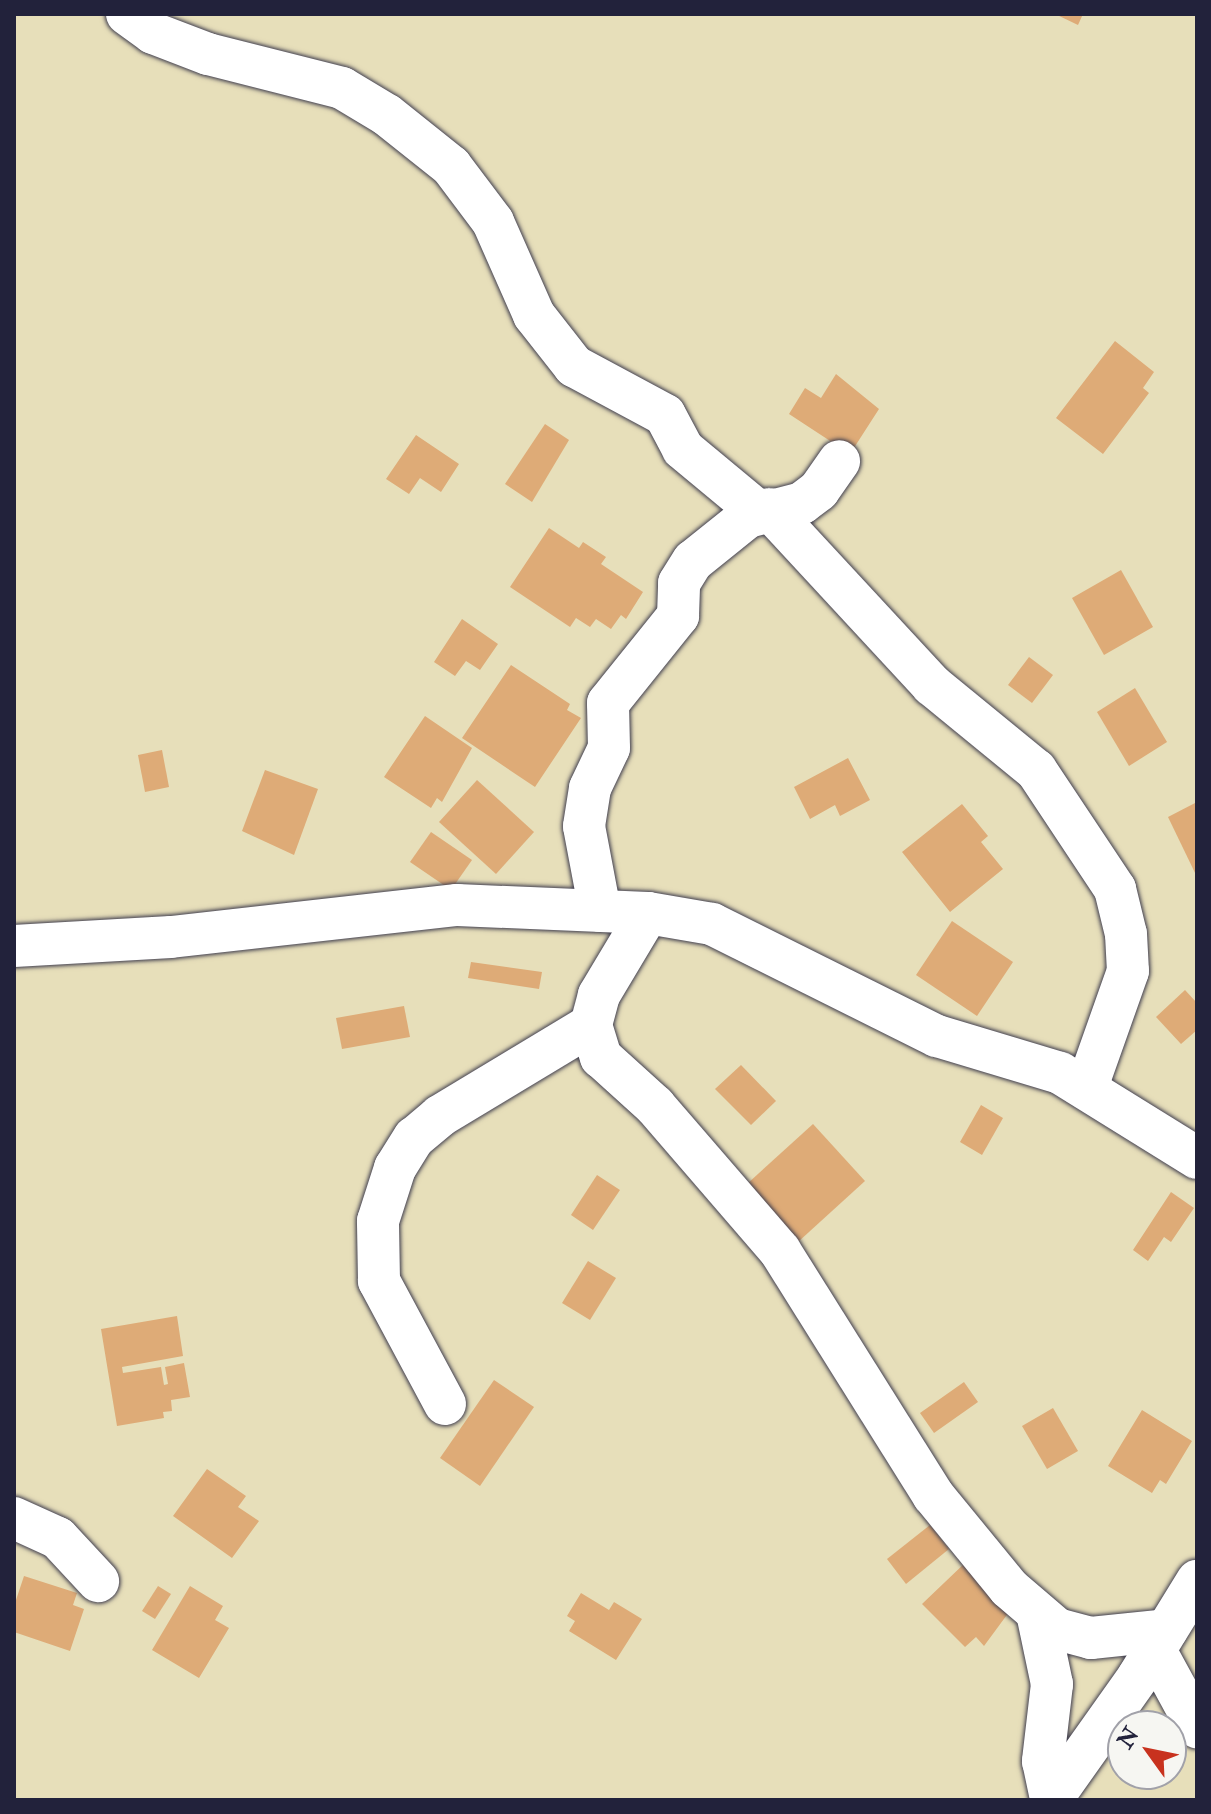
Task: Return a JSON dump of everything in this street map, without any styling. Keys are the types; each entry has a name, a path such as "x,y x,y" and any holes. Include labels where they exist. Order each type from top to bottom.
{"street":[{"path":"127,14 153,33 208,54 342,88 387,115 451,166 493,222 534,315 574,366 665,415 683,449 764,511 932,685 1036,770 1115,889 1126,934 1128,971 1087,1087"},
{"path":"600,911 584,826 590,788 609,748 608,703 678,616 679,583 693,561 764,511 802,503 819,490 839,461"},
{"path":"14,946 171,937 457,905 648,913 712,924 937,1036 1003,1053 1087,1087 1197,1158"},
{"path":"648,913 599,995 591,1025 601,1057 676,1129 780,1251 933,1495 1009,1588 1057,1629 1091,1638 1161,1640"},
{"path":"445,1404 379,1281 378,1221 395,1168 414,1138 440,1116 591,1025"},
{"path":"14,1518 58,1538 98,1581"},
{"path":"1051,1800 1161,1640 1197,1581"},
{"path":"1037,1613 1052,1684 1043,1761 1051,1800"},
{"path":"1161,1640 1197,1727"}],"building":[{"path":"1055,14 1083,14 1078,25"},
{"path":"1115,341 1154,372 1143,388 1149,393 1103,454 1056,418"},
{"path":"836,374 879,409 850,454 789,414 805,388 821,398"},
{"path":"545,424 569,440 532,502 505,484"},
{"path":"416,435 459,464 441,492 420,478 409,494 386,479"},
{"path":"549,528 579,548 583,542 606,557 601,564 643,592 626,619 621,615 611,629 596,619 590,627 576,618 570,627 510,587"},
{"path":"1121,570 1153,627 1104,655 1072,598"},
{"path":"462,619 498,644 480,670 466,661 455,676 434,662"},
{"path":"1029,657 1053,675 1032,703 1008,685"},
{"path":"511,665 570,704 567,710 581,718 535,787 462,738"},
{"path":"1135,688 1167,742 1129,766 1097,712"},
{"path":"425,716 472,748 442,802 437,798 431,808 384,777"},
{"path":"162,750 169,787 145,792 138,755"},
{"path":"848,758 870,800 840,816 835,805 810,819 794,787"},
{"path":"265,770 318,789 294,855 242,831"},
{"path":"477,780 534,832 496,874 439,822"},
{"path":"1197,802 1197,877 1168,817"},
{"path":"962,804 988,836 981,842 1003,869 950,912 902,852"},
{"path":"431,832 472,860 451,890 410,862"},
{"path":"952,921 1013,962 977,1016 916,975"},
{"path":"471,962 542,972 539,989 468,978"},
{"path":"1185,990 1197,1003 1197,1030 1181,1044 1156,1017"},
{"path":"404,1006 410,1037 342,1049 336,1018"},
{"path":"741,1065 776,1101 751,1125 715,1089"},
{"path":"981,1105 1003,1118 982,1155 960,1142"},
{"path":"813,1124 865,1181 798,1242 747,1184"},
{"path":"597,1175 620,1190 593,1230 571,1215"},
{"path":"1171,1192 1194,1208 1171,1242 1164,1237 1148,1261 1133,1250"},
{"path":"588,1261 616,1278 590,1320 562,1303"},
{"path":"177,1316 183,1356 122,1367 123,1373 161,1367 164,1385 168,1384 165,1367 184,1363 190,1397 171,1400 172,1411 163,1412 164,1418 117,1426 101,1329"},
{"path":"494,1380 534,1407 480,1486 440,1458"},
{"path":"964,1382 978,1402 934,1433 920,1413"},
{"path":"1053,1408 1078,1451 1047,1469 1022,1426"},
{"path":"1142,1410 1192,1441 1166,1484 1160,1480 1152,1493 1108,1466"},
{"path":"207,1469 246,1496 238,1507 259,1521 232,1558 173,1516"},
{"path":"930,1525 949,1549 906,1584 887,1559"},
{"path":"967,1561 1012,1608 984,1646 976,1637 965,1647 922,1604"},
{"path":"24,1576 77,1593 73,1605 84,1609 70,1651 14,1632 14,1606"},
{"path":"158,1586 171,1594 155,1619 142,1611"},
{"path":"190,1586 223,1606 215,1620 229,1628 199,1678 152,1650"},
{"path":"581,1593 609,1610 614,1602 642,1619 616,1660 569,1631 575,1621 567,1616"}]}
